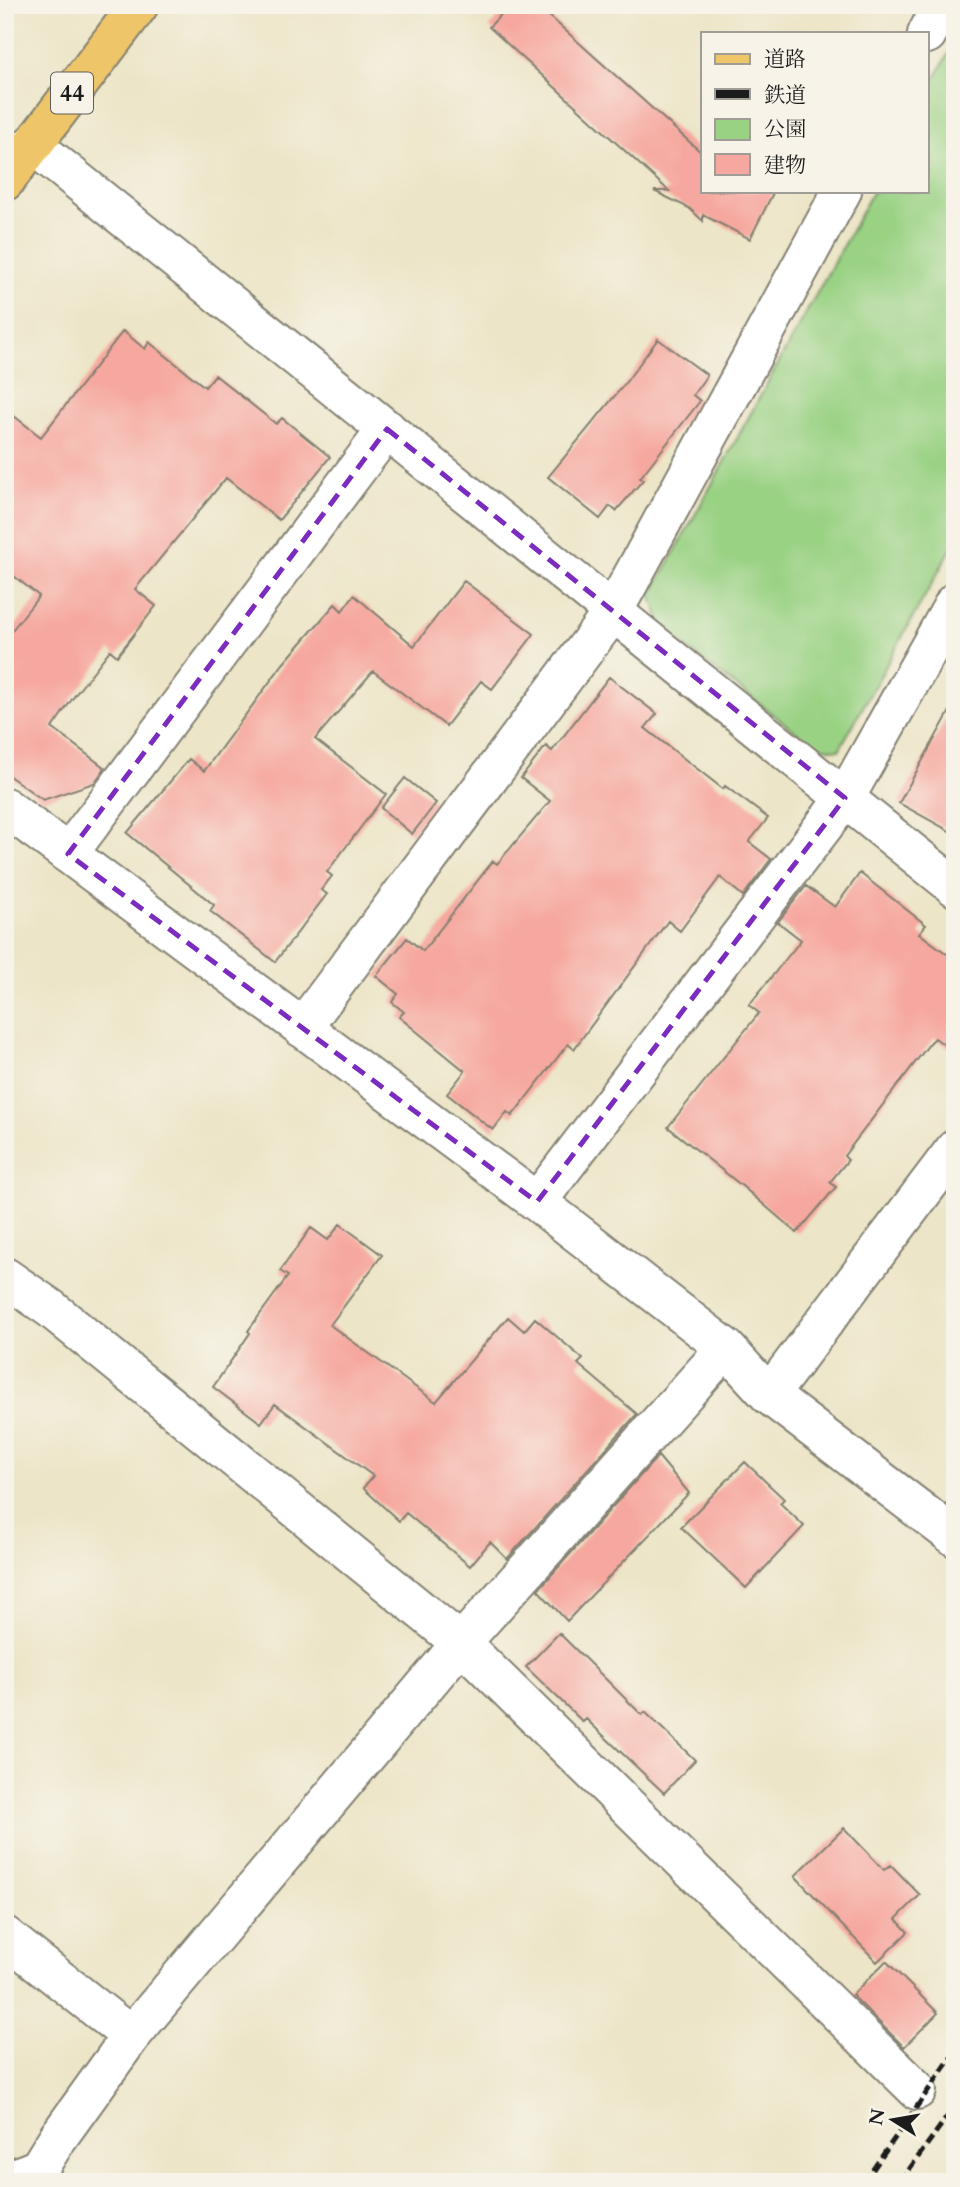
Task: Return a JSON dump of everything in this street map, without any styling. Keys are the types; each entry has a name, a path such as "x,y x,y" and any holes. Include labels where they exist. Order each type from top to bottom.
{"main road":[{"name":"44","path":"5,181 139,5"}],"street":[{"path":"928,32 942,5"},
{"path":"32,144 955,887"},
{"path":"302,1028 613,612 841,192"},
{"path":"68,854 387,429"},
{"path":"537,1202 845,799 955,602"},
{"path":"5,807 537,1202 726,1348 769,1395 955,1537"},
{"path":"769,1395 955,1149"},
{"path":"5,1277 50,1308 461,1643 917,2090"},
{"path":"5,2152 37,2177 57,2139 131,2036 461,1643 726,1348"},
{"path":"5,1936 131,2036"}],"highlighted area":[{"path":"387,429 845,798 537,1202 68,854"}],"green space":[{"path":"955,42 955,542 839,750 813,745 664,631 651,595 872,192 928,192 928,91"}],"building":[{"path":"510,5 537,5 701,152 701,192 774,192 750,239 703,215 703,221 689,208 654,191 669,191 489,27"},
{"path":"123,331 145,349 149,342 205,387 215,375 276,424 282,418 330,457 279,520 226,478 135,589 156,606 117,656 110,650 52,728 105,768 94,783 43,800 5,773 5,639 39,596 5,569 5,409 41,437"},
{"path":"658,339 707,375 693,395 700,401 640,478 643,480 616,511 610,506 600,519 548,477"},
{"path":"464,581 534,634 492,689 481,681 446,726 373,671 315,739 386,794 327,872 332,876 321,890 327,894 275,962 210,911 214,905 127,833 189,759 204,771 283,664 335,604 342,611 354,595 414,646"},
{"path":"609,677 657,714 645,728 723,789 725,786 768,818 749,842 771,859 743,896 720,877 680,931 668,921 574,1049 568,1044 512,1116 507,1112 493,1130 447,1094 465,1071 399,1017 404,1012 392,1002 398,994 376,976 407,938 423,951 493,861 497,864 550,801 521,778 546,746 552,751"},
{"path":"955,702 955,834 899,803"},
{"path":"405,778 436,803 412,834 381,808"},
{"path":"860,873 926,925 919,933 955,960 955,1053 935,1038 930,1043 844,1156 848,1160 830,1182 836,1187 797,1233 668,1127 759,1013 749,1005 801,940 778,922 806,886 835,907"},
{"path":"340,1224 382,1255 330,1325 436,1402 508,1317 524,1331 535,1318 583,1359 578,1364 637,1414 507,1559 490,1542 470,1566 406,1513 399,1521 363,1488 373,1476 275,1404 261,1423 213,1387 250,1333 248,1331 288,1276 280,1271 311,1228 328,1240"},
{"path":"658,1456 689,1493 567,1621 538,1590"},
{"path":"745,1462 784,1499 780,1503 804,1526 746,1588 681,1527"},
{"path":"559,1633 642,1715 645,1712 695,1760 664,1793 586,1719 583,1722 526,1667"},
{"path":"844,1828 884,1870 891,1865 920,1895 896,1919 908,1932 877,1962 795,1876"},
{"path":"886,1961 938,2013 904,2047 852,1995"}],"railway":[{"path":"864,2182 955,2052"},
{"path":"900,2182 955,2106"}]}
